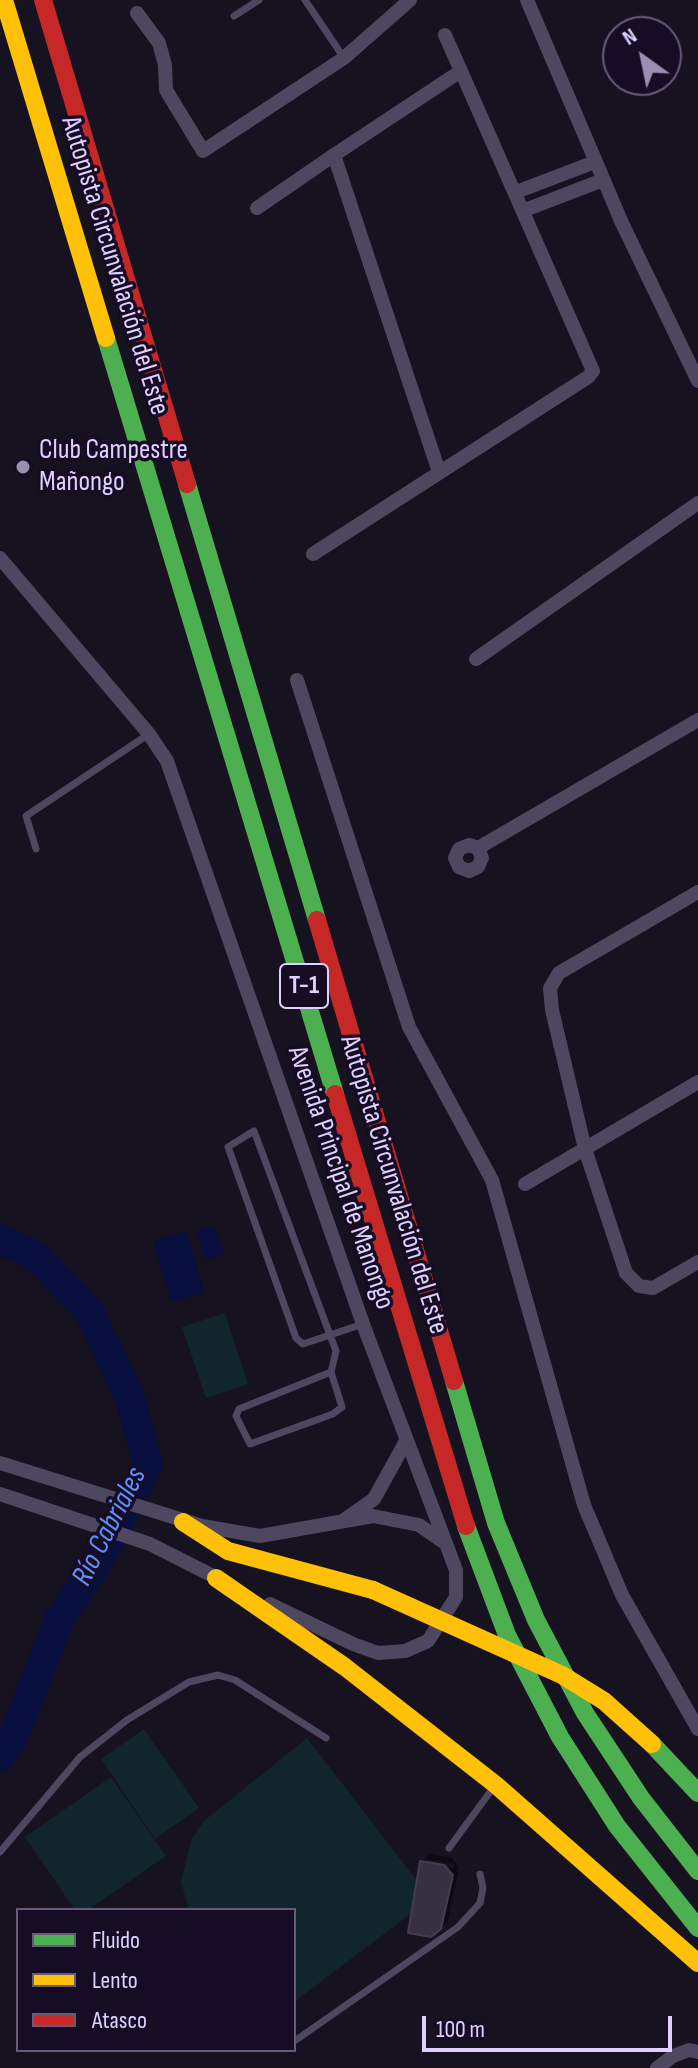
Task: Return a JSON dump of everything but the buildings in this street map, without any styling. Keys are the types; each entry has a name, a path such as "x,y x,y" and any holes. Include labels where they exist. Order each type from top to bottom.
{"highway":[{"name":"Autopista Circunvalación del Este","path":"4,0 469,1537 507,1635 560,1737 617,1826 698,1928"},
{"name":"Autopista Circunvalación del Este","path":"43,0 491,1511 536,1620 585,1713 641,1798 698,1871"},
{"path":"183,1522 228,1551 373,1590 562,1675 604,1701 652,1744 698,1793"},
{"path":"216,1578 345,1667 496,1785 698,1963"}],"street":[{"path":"137,13 159,43 165,65 166,90 203,151 344,58 410,0"},
{"path":"527,0 603,180 698,381"},
{"path":"313,554 593,371 525,210 445,35"},
{"path":"257,208 461,71"},
{"path":"334,155 439,472"},
{"path":"516,192 595,162"},
{"path":"525,210 603,180"},
{"path":"476,659 698,503"},
{"name":"Avenida Principal de Manongo","path":"0,558 149,734 167,761 363,1324 456,1570 456,1597 428,1641 405,1651 378,1653 353,1644 150,1544 0,1494"},
{"path":"297,680 409,1027 492,1180 584,1505 622,1595 698,1729"},
{"path":"478,848 698,720"},
{"path":"698,892 559,973 550,988 552,1010 585,1149 626,1273 639,1286 653,1288 698,1262"},
{"path":"525,1184 698,1082"},
{"path":"340,1523 374,1499 406,1441"},
{"path":"0,1463 49,1476 183,1522 260,1536 373,1516 419,1525 443,1541"},
{"path":"657,2068 673,2056 689,2050 698,2052"}],"lane":[{"path":"234,16 259,0"},
{"path":"305,0 344,58"},
{"path":"36,849 26,816 149,734"},
{"path":"331,1372 239,1409 236,1416 250,1444 342,1407 331,1372 336,1351 330,1335 254,1131 228,1147 296,1338 303,1344 330,1335 363,1324"},
{"path":"0,1852 80,1757 127,1720 189,1682 218,1675 235,1680 326,1738"},
{"path":"449,1848 496,1785"},
{"path":"296,2040 458,1927 480,1903 483,1888 480,1874"}],"shaded area":[{"path":"215,1226 224,1254 205,1260 196,1232"},
{"path":"187,1231 204,1292 171,1302 153,1241"},
{"path":"225,1313 248,1384 206,1398 182,1327"},
{"path":"144,1729 199,1808 155,1839 101,1759"},
{"path":"307,1738 428,1895 425,1903 296,2000 296,1908 188,1908 181,1882 191,1840 204,1821"},
{"path":"111,1777 166,1856 91,1908 74,1908 25,1837"}],"waterway":[{"name":"Río Cabriales","path":"0,1239 36,1256 89,1311 130,1398 148,1464 98,1561 59,1619 16,1731 0,1756"}],"traffic: fast":[{"path":"106,338 335,1094"},
{"path":"187,484 317,920"},
{"path":"454,1381 496,1523 536,1620 585,1713 641,1798 698,1871"},
{"path":"466,1526 507,1635 560,1737 617,1826 698,1928"},
{"path":"652,1744 698,1793"}],"traffic: slow":[{"path":"4,0 106,338"},
{"path":"183,1522 228,1551 373,1590"},
{"path":"216,1578 345,1667 496,1785 698,1963"},
{"path":"373,1590 562,1675 604,1701 652,1744"}],"traffic: jam":[{"path":"43,0 187,484"},
{"path":"317,920 454,1381"},
{"path":"335,1094 466,1526"}],"place":[{"name":"Club Campestre Mañongo","path":"23,467"}]}
